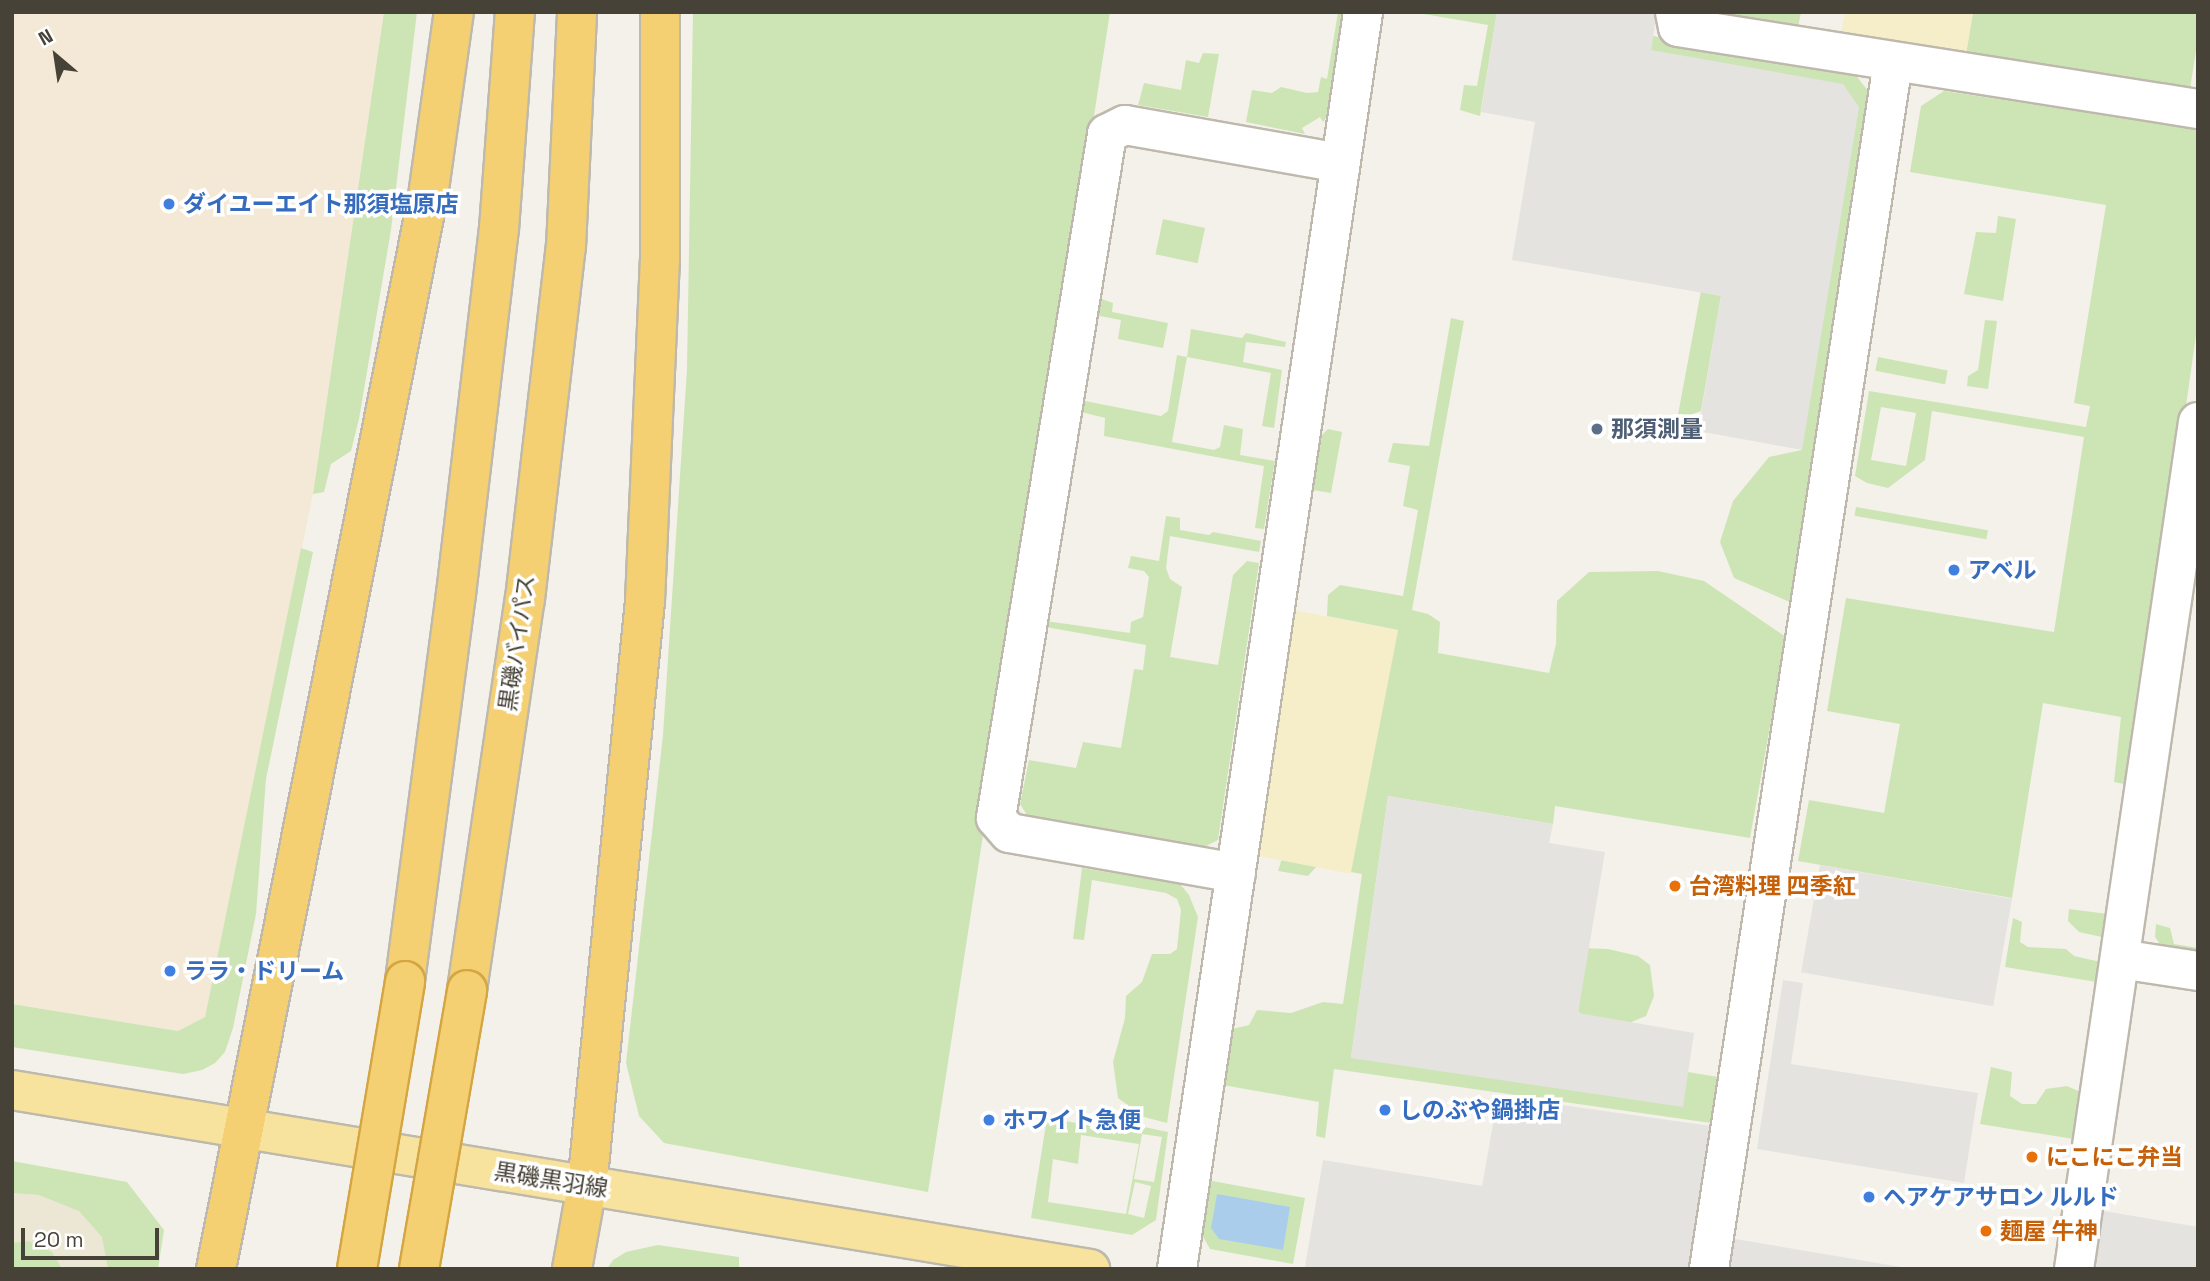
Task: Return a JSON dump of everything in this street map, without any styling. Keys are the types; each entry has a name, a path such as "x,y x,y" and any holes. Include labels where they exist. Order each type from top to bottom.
{"highway":[{"path":"216,1269 428,196 454,12"},
{"path":"357,1269 405,981 456,594 499,229 515,12"},
{"name":"黒磯バイパス","path":"419,1269 467,990 524,599 566,247 577,12"},
{"path":"572,1269 587,1186 645,601 660,260 660,12"}],"main road":[{"name":"黒磯黒羽線","path":"12,1090 1090,1269"}],"street":[{"path":"1177,1269 1363,12"},
{"path":"1675,12 1678,27 2198,109"},
{"path":"1709,1269 1893,62"},
{"path":"1236,873 1009,833 996,818 1107,134 1125,125 1340,163"},
{"path":"2074,1269 2120,959 2189,541 2198,422"},
{"path":"2120,959 2198,971"}],"shaded area":[{"path":"12,12 384,12 313,494 205,1017 178,1031 12,1004"},
{"path":"1497,12 1657,12 1651,50 1843,84 1859,107 1802,450 1698,431 1721,296 1512,260 1535,122 1481,112"},
{"path":"1388,796 1553,824 1549,843 1605,852 1578,1013 1694,1033 1683,1107 1351,1058"},
{"path":"1820,865 2012,899 1993,1006 1801,972"},
{"path":"1783,980 1803,983 1791,1064 1978,1093 1964,1183 1757,1149"},
{"path":"1498,1096 1711,1126 1690,1269 1305,1267 1323,1160 1482,1186"},
{"path":"12,1193 119,1201 112,1269 12,1269"},
{"path":"2104,1211 2198,1227 2198,1269 2094,1269"},
{"path":"1735,1239 1913,1269 1730,1269"}],"green space":[{"path":"384,12 417,12 391,230 359,419 351,451 331,464 324,492 313,494"},
{"path":"693,12 1110,12 928,1192 664,1143 639,1116 626,1063 663,735 687,369"},
{"path":"1338,12 1344,12 1326,118 1323,122 1320,117 1302,128 1305,134 1246,122 1252,90 1272,93 1281,87 1307,93 1318,92 1321,77 1327,79"},
{"path":"1412,12 1497,12 1480,116 1460,110 1464,85 1477,86 1488,25"},
{"path":"1711,12 1801,12 1798,27"},
{"path":"1973,12 2198,12 2198,38 2189,95 1965,60"},
{"path":"1653,36 1855,74 1875,100 1792,603 1734,578 1720,542 1733,501 1769,457 1802,450 1651,50"},
{"path":"1203,53 1219,54 1208,117 1138,105 1144,83 1181,90 1186,60 1199,63"},
{"path":"1944,91 2198,129 2198,321 2133,780 2124,784 2114,782 2121,717 2043,703 2012,898 1798,861 1809,800 1884,813 1900,724 1827,711 1846,598 2054,632 2084,437 1932,411 1925,460 1888,488 1867,483 1855,476 1869,391 2086,427 2090,406 2074,403 2106,205 1910,172 1921,106","holes":["1881,407 1916,413 1906,466 1871,460"]},
{"path":"1998,216 2016,219 2003,301 1964,294 1976,232 1996,233"},
{"path":"1163,219 1205,228 1198,263 1156,254"},
{"path":"1701,291 1721,296 1701,411 1677,420"},
{"path":"1099,298 1113,303 1112,312 1168,323 1163,348 1118,339 1121,320 1095,315"},
{"path":"1451,318 1464,321 1412,610 1428,614 1440,622 1438,653 1549,673 1556,644 1557,601 1589,572 1658,571 1704,581 1786,637 1750,838 1555,806 1553,824 1388,796 1351,1058 1688,1072 1718,1077 1711,1123 1334,1069 1325,1138 1316,1136 1319,1102 1223,1085 1232,1029 1249,1025 1257,1010 1291,1013 1323,1002 1343,1004 1362,874 1317,866 1308,876 1278,871 1283,855 1398,630 1327,616 1328,595 1340,585 1403,596 1418,510 1403,506 1410,466 1388,462 1393,443 1429,446"},
{"path":"1985,320 1997,321 1988,389 1967,386 1968,376 1978,370"},
{"path":"1191,329 1242,338 1246,333 1286,342 1285,347 1246,342 1243,362 1282,370 1274,428 1262,426 1271,373 1187,357"},
{"path":"1177,355 1187,357 1172,442 1214,450 1220,447 1224,425 1243,429 1240,455 1275,461 1264,529 1255,528 1264,466 1104,436 1105,418 1073,410 1075,399 1161,416 1168,411"},
{"path":"1878,357 1948,371 1945,384 1875,371"},
{"path":"1328,429 1342,432 1331,493 1313,490 1322,435"},
{"path":"1856,507 1988,530 1986,539 1854,516"},
{"path":"1166,516 1180,518 1180,530 1209,535 1213,532 1261,541 1259,552 1170,536 1166,568 1170,579 1182,587 1170,657 1218,665 1233,575 1247,561 1259,563 1218,840 1196,851 1032,823 1020,804 1029,760 1076,768 1083,742 1121,748 1134,669 1143,670 1146,645 1046,627 1046,621 1130,633 1131,622 1143,617 1149,577 1144,571 1128,568 1131,556 1159,561"},
{"path":"301,548 313,552 266,779 256,914 233,1028 225,1052 215,1063 202,1070 183,1074 12,1047 12,1004 178,1031 205,1017"},
{"path":"1082,868 1180,884 1189,895 1198,917 1167,1123 1144,1117 1118,1098 1113,1062 1125,1018 1126,996 1142,982 1152,954 1170,954 1177,949 1181,910 1177,899 1166,893 1092,880 1084,940 1073,939"},
{"path":"2069,909 2108,914 2111,939 2079,932 2068,921"},
{"path":"2013,918 2022,922 2020,942 2028,947 2066,949 2074,956 2105,963 2103,983 2005,967"},
{"path":"2156,924 2170,928 2174,944 2198,948 2198,955 2164,950 2155,937"},
{"path":"1581,948 1608,949 1638,956 1650,965 1654,996 1646,1016 1619,1027 1590,1022 1575,1009"},
{"path":"1991,1067 2012,1072 2010,1096 2022,1104 2036,1104 2046,1089 2067,1086 2087,1095 2080,1140 1980,1124"},
{"path":"1121,1116 1135,1125 1168,1132 1156,1220 1132,1235 1031,1218 1047,1118 1112,1129 1115,1119","holes":["1142,1134 1162,1137 1154,1182 1134,1179","1081,1135 1139,1144 1126,1214 1048,1202 1053,1159 1078,1164","1135,1182 1151,1186 1144,1218 1128,1214"]},
{"path":"12,1161 127,1182 164,1230 158,1269 108,1269 102,1237 79,1211 39,1195 12,1193"},
{"path":"1207,1180 1305,1198 1293,1264 1210,1249 1198,1228"},
{"path":"29,1241 52,1252 62,1269 12,1269 12,1243"},
{"path":"658,1245 739,1257 739,1269 607,1269 613,1260 626,1252"}],"sand":[{"path":"1845,12 1973,12 1965,60 1840,40"},
{"path":"1293,610 1398,630 1351,874 1246,853"}],"water":[{"path":"1217,1194 1290,1207 1283,1250 1219,1239 1211,1228"}],"place":[{"name":"ダイユーエイト那須塩原店","path":"169,204"},
{"name":"那須測量","path":"1597,429"},
{"name":"アベル","path":"1954,570"},
{"name":"台湾料理 四季紅","path":"1675,886"},
{"name":"ララ・ドリーム","path":"170,971"},
{"name":"しのぶや鍋掛店","path":"1385,1110"},
{"name":"ホワイト急便","path":"989,1120"},
{"name":"にこにこ弁当","path":"2032,1157"},
{"name":"ヘアケアサロン ルルド","path":"1869,1197"},
{"name":"麺屋 牛神","path":"1986,1231"}]}
